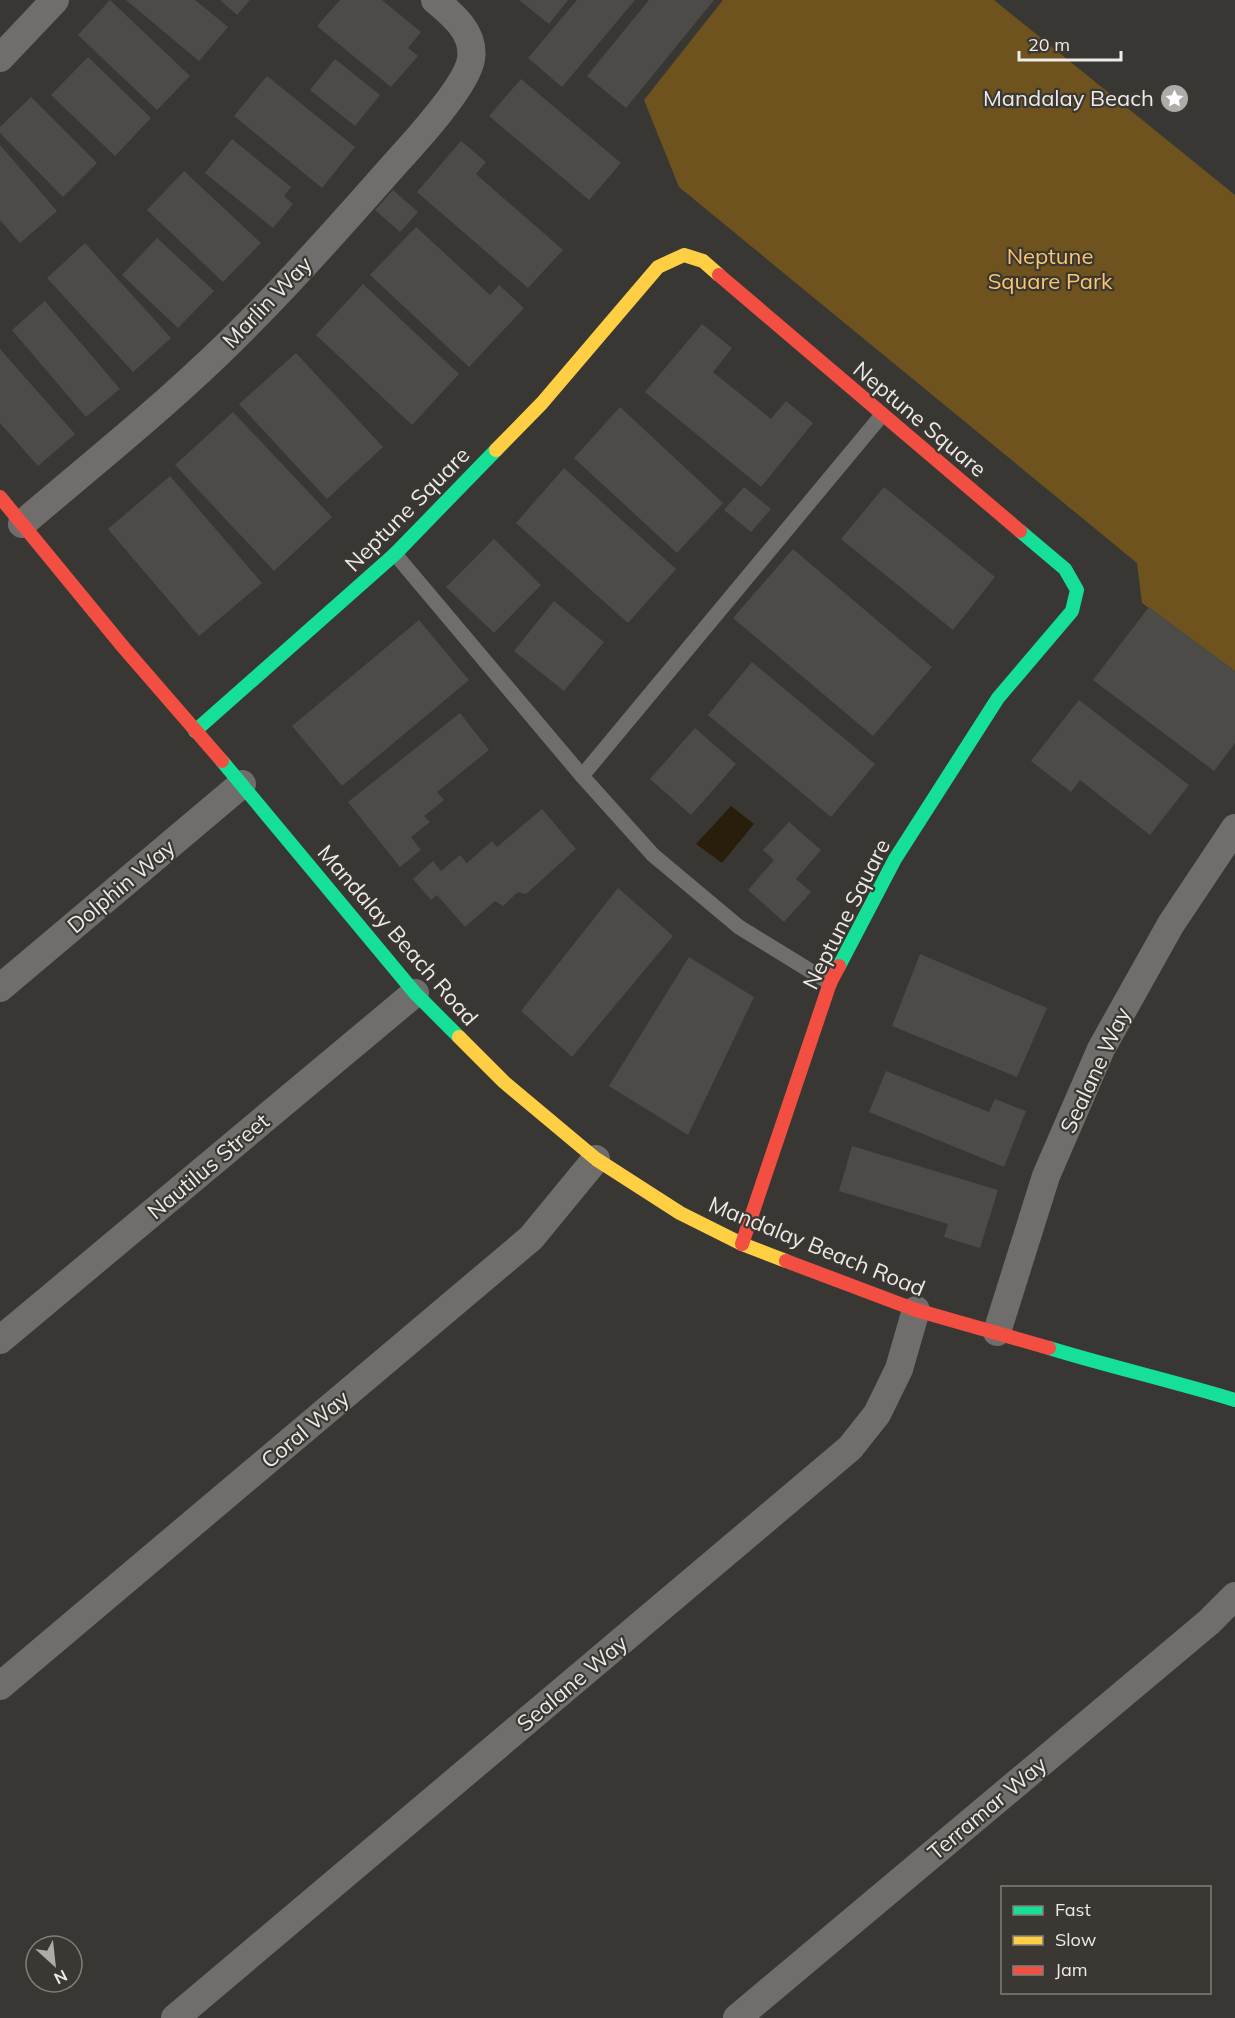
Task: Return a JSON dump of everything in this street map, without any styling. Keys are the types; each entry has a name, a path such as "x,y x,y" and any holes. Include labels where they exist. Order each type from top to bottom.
{"street":[{"path":"0,58 55,0"},
{"name":"Marlin Way","path":"8,510 193,377 257,315 426,130 464,79 471,61 471,47 463,28 453,15 435,0"},
{"name":"Neptune Square","path":"195,731 395,554 542,403 658,267 684,255 703,261 882,416 1065,568 1077,590 1072,611 998,698 895,859 830,983 742,1244"},
{"name":"Mandalay Beach Road","path":"8,510 242,784 415,993 504,1082 596,1159 680,1213 742,1244 916,1310 998,1332 1107,1366 1175,1382 1235,1400"},
{"name":"Dolphin Way","path":"0,988 242,784"},
{"name":"Sealane Way","path":"998,1332 1046,1176 1101,1049 1171,924 1235,828"},
{"name":"Nautilus Street","path":"0,1340 415,993"},
{"name":"Coral Way","path":"0,1686 531,1238 596,1159"},
{"name":"Sealane Way","path":"175,2018 850,1448 877,1414 899,1369 916,1310"},
{"name":"Terramar Way","path":"737,2018 1209,1622 1235,1596"}],"lane":[{"path":"582,776 882,416"},
{"path":"395,554 582,776 653,855 739,927 830,983"}],"green space":[{"name":"Neptune Square Park","path":"723,0 994,0 1235,195 1235,671 1142,603 1137,563 679,187 644,100"}],"shaded area":[{"path":"731,806 754,824 722,863 696,844"}],"building":[{"path":"110,0 190,76 157,110 78,35"},
{"path":"126,0 195,0 228,27 199,61"},
{"path":"220,0 250,0 237,15"},
{"path":"340,0 382,0 421,32 408,48 418,56 391,87 317,26"},
{"path":"519,0 568,0 549,24"},
{"path":"577,0 635,0 562,87 528,58"},
{"path":"649,0 714,0 626,108 587,76"},
{"path":"88,57 151,118 115,156 51,95"},
{"path":"335,59 380,95 355,126 310,90"},
{"path":"267,76 355,147 322,188 234,116"},
{"path":"521,79 621,163 589,200 489,116"},
{"path":"31,97 97,163 63,197 0,133 0,127"},
{"path":"232,139 291,187 284,196 293,204 273,228 205,173"},
{"path":"461,141 486,162 476,174 563,250 528,288 417,192"},
{"path":"0,145 57,211 20,243 0,220"},
{"path":"184,171 261,243 223,282 147,210"},
{"path":"393,190 418,212 400,232 375,210"},
{"path":"416,227 490,295 499,285 524,308 469,367 370,275"},
{"path":"157,238 214,291 178,328 122,275"},
{"path":"85,243 171,338 133,372 47,278"},
{"path":"363,284 459,374 412,425 316,335"},
{"path":"45,301 120,389 86,417 12,330"},
{"path":"702,324 732,348 713,372 771,419 786,401 813,423 761,487 645,392"},
{"path":"0,349 75,434 38,466 0,423"},
{"path":"296,353 383,447 327,499 239,404"},
{"path":"620,407 723,503 677,553 574,458"},
{"path":"233,412 332,517 274,571 175,465"},
{"path":"564,468 676,569 628,623 516,523"},
{"path":"170,476 262,583 199,636 108,529"},
{"path":"744,487 771,509 751,532 724,510"},
{"path":"884,487 995,577 953,630 841,539"},
{"path":"494,539 541,585 494,633 446,587"},
{"path":"793,549 932,667 873,736 733,618"},
{"path":"554,601 604,642 564,691 514,651"},
{"path":"1149,607 1235,671 1235,743 1214,771 1093,680"},
{"path":"419,620 469,680 342,786 292,726"},
{"path":"752,662 875,764 831,817 708,715"},
{"path":"1079,700 1189,785 1150,835 1080,780 1071,792 1031,761"},
{"path":"460,713 489,750 437,792 444,800 424,816 430,822 411,837 421,850 400,867 348,802"},
{"path":"695,728 736,764 691,815 650,779"},
{"path":"542,809 576,849 526,894 518,892 503,906 495,901 465,927 437,895 431,900 413,879 433,861 441,871 460,855 467,863 492,841 497,847"},
{"path":"789,822 821,850 796,879 811,892 784,922 748,890 774,860 763,850"},
{"path":"618,888 673,936 572,1057 521,1011"},
{"path":"920,954 1047,1008 1017,1077 892,1026"},
{"path":"689,957 754,997 688,1135 609,1086"},
{"path":"886,1071 989,1112 995,1099 1026,1111 1004,1167 869,1112"},
{"path":"852,1146 998,1190 980,1248 944,1237 948,1224 839,1191"}],"traffic: fast":[{"path":"195,731 395,554 496,450"},
{"path":"839,966 895,859 998,698 1072,611 1077,590 1065,569 1020,531"},
{"path":"222,761 415,993 459,1037"},
{"path":"1049,1348 1235,1400"}],"traffic: slow":[{"path":"496,450 542,403 658,267 684,255 703,261 719,275"},
{"path":"459,1037 504,1082 596,1159 680,1213 742,1244 786,1261"}],"traffic: jam":[{"path":"719,275 1020,531"},
{"path":"0,497 124,648 222,761"},
{"path":"742,1244 830,983 839,966"},
{"path":"786,1261 916,1310 1049,1348"}],"place":[{"name":"Mandalay Beach","path":"1175,98"}]}
